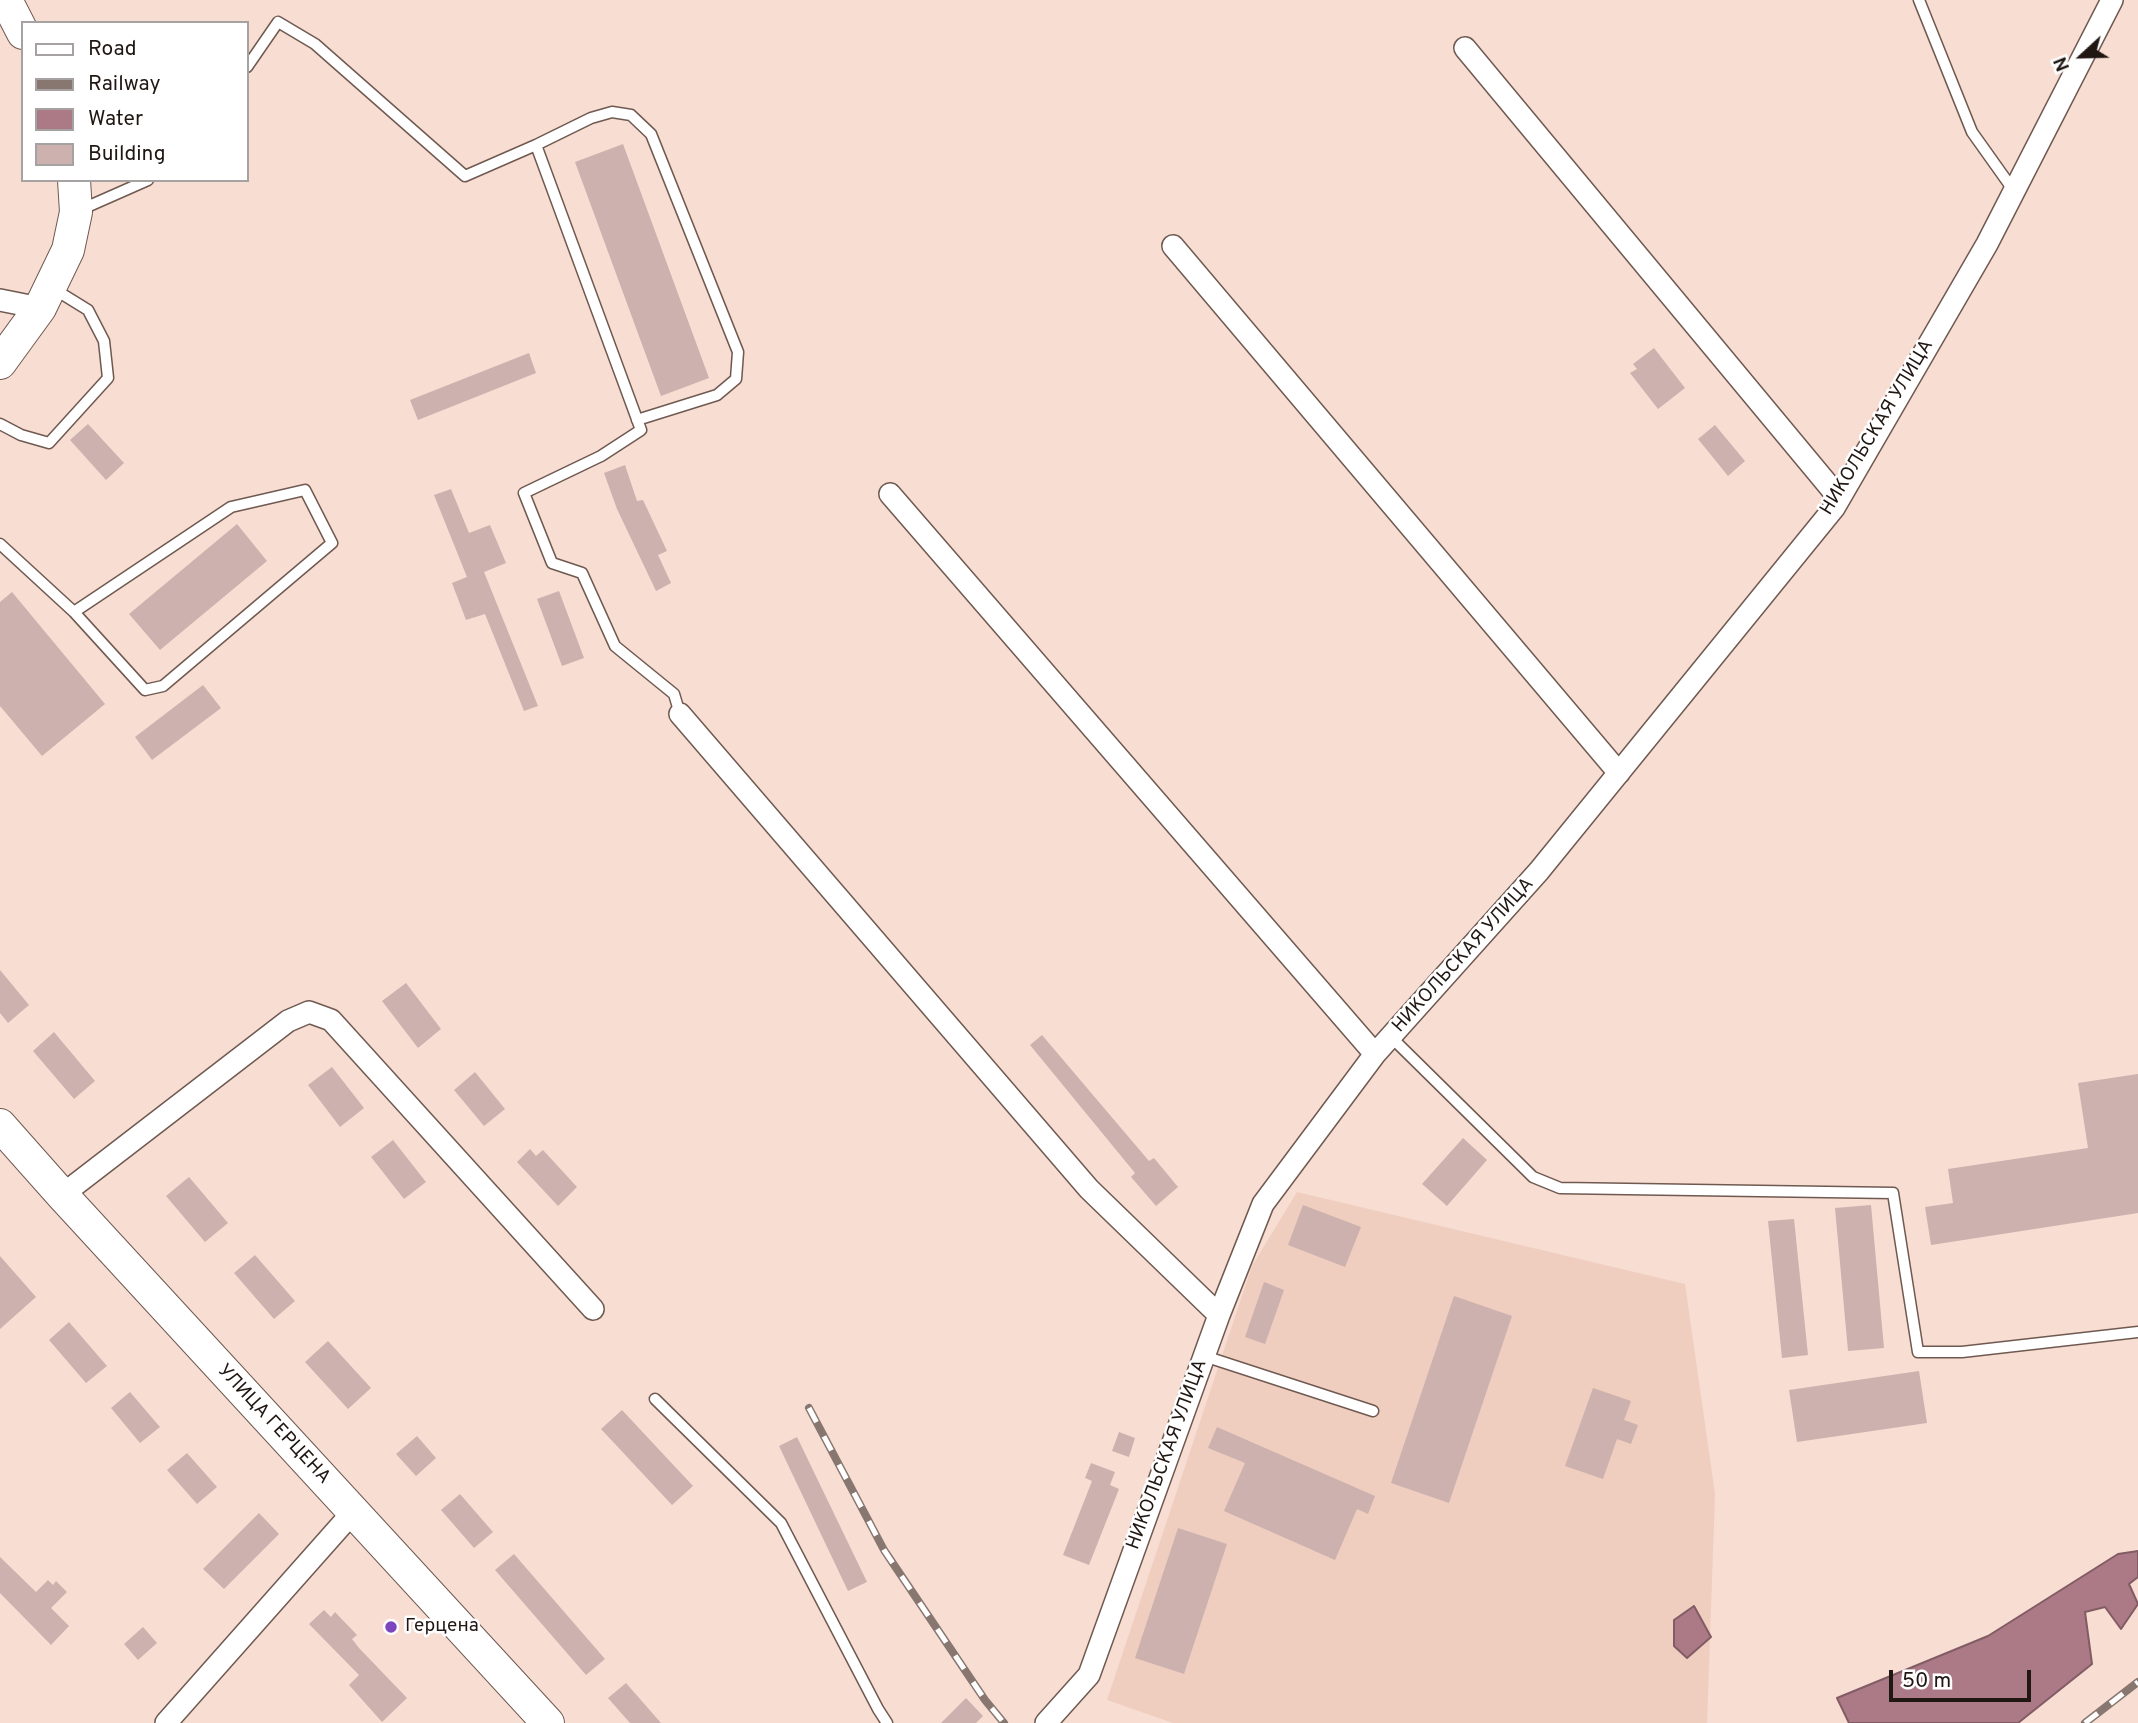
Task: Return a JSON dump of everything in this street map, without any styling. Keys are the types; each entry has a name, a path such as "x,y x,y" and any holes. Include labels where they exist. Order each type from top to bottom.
{"main road":[{"path":"6,0 21,29"},
{"path":"0,363 46,297 68,250 76,212 74,182"},
{"name":"УЛИЦА ГЕРЦЕНА","path":"0,1125 548,1723"}],"street":[{"name":"НИКОЛЬСКАЯ УЛИЦА","path":"1046,1723 1089,1675 1219,1315 1263,1204 1375,1054 1539,872 1839,498 1987,244 2112,0"},
{"path":"1465,48 1839,498"},
{"path":"1173,246 1619,773"},
{"path":"0,300 46,297"},
{"path":"890,494 1375,1054"},
{"path":"680,714 1089,1189 1219,1315"},
{"path":"62,1195 288,1021 309,1012 331,1020 593,1308"},
{"path":"166,1723 353,1512"}],"lane":[{"path":"1919,0 1972,132 2014,191"},
{"path":"248,65 278,22 315,44 465,176 591,118 612,112 631,115 651,134 738,352 736,379 717,395 637,420"},
{"path":"536,145 641,430 601,456 524,492 551,563 582,573 615,646 674,694 680,714"},
{"path":"76,212 144,182"},
{"path":"0,424 21,435 49,443 108,378 104,341 88,310 46,297"},
{"path":"0,544 74,611 145,690 163,686 332,543 305,490 231,507 74,611"},
{"path":"1391,1037 1533,1177 1560,1188 1893,1193 1918,1352 1962,1352 2138,1332"},
{"path":"1204,1356 1373,1411"},
{"path":"655,1399 780,1523 887,1723"}],"shaded area":[{"path":"1297,1192 1685,1284 1715,1494 1707,1723 1173,1723 1107,1700 1252,1266"}],"water":[{"path":"2138,1551 2138,1577 2129,1584 2138,1604 2121,1629 2105,1607 2085,1612 2092,1664 2018,1723 1849,1723 1837,1698 1988,1636 2118,1554"},
{"path":"1694,1606 1711,1637 1687,1658 1674,1646 1674,1620"}],"building":[{"path":"623,144 709,378 661,396 575,162"},
{"path":"1654,348 1685,388 1658,409 1630,373 1637,369 1633,364"},
{"path":"529,353 536,373 418,420 410,400"},
{"path":"88,424 124,463 106,480 70,440"},
{"path":"1715,425 1745,461 1728,476 1698,439"},
{"path":"625,465 637,501 643,500 667,551 658,555 671,583 656,591 617,509 604,473"},
{"path":"451,489 469,533 490,525 506,563 484,572 538,706 524,711 485,614 466,620 452,583 467,577 434,495"},
{"path":"237,524 267,561 160,650 129,614"},
{"path":"559,591 584,658 562,666 537,599"},
{"path":"12,592 105,704 42,756 0,706 0,602"},
{"path":"203,685 221,708 152,760 135,737"},
{"path":"0,970 29,1005 8,1023 0,1013"},
{"path":"406,983 441,1029 418,1048 382,1001"},
{"path":"54,1032 95,1081 74,1099 33,1051"},
{"path":"1042,1035 1149,1161 1154,1158 1178,1187 1156,1206 1131,1177 1135,1173 1030,1045"},
{"path":"332,1067 364,1108 340,1127 308,1085"},
{"path":"475,1072 505,1109 484,1126 454,1090"},
{"path":"2138,1074 2138,1213 1931,1245 1925,1207 1953,1203 1948,1169 2088,1148 2078,1083"},
{"path":"1463,1138 1487,1160 1447,1206 1422,1184"},
{"path":"393,1140 426,1182 404,1199 371,1157"},
{"path":"530,1149 536,1156 543,1150 577,1187 558,1206 517,1162"},
{"path":"189,1177 228,1223 205,1242 166,1196"},
{"path":"1303,1205 1361,1227 1345,1267 1288,1245"},
{"path":"1871,1205 1884,1348 1848,1351 1835,1208"},
{"path":"1794,1219 1808,1355 1782,1358 1768,1221"},
{"path":"255,1255 295,1301 274,1319 234,1273"},
{"path":"0,1256 36,1297 0,1329"},
{"path":"1264,1282 1284,1290 1265,1344 1245,1337"},
{"path":"1454,1296 1512,1316 1449,1503 1391,1483"},
{"path":"69,1322 107,1366 86,1383 49,1340"},
{"path":"328,1341 371,1388 348,1409 305,1362"},
{"path":"1919,1371 1927,1423 1797,1442 1789,1390"},
{"path":"1593,1388 1631,1401 1624,1420 1638,1425 1631,1444 1617,1439 1603,1479 1565,1466"},
{"path":"130,1392 160,1427 140,1443 111,1408"},
{"path":"622,1410 693,1486 672,1505 601,1429"},
{"path":"1217,1427 1375,1496 1368,1514 1357,1509 1335,1560 1224,1511 1245,1463 1208,1448"},
{"path":"1119,1432 1135,1438 1129,1457 1112,1451"},
{"path":"417,1436 436,1458 416,1476 396,1454"},
{"path":"797,1437 867,1582 848,1591 779,1446"},
{"path":"187,1453 217,1487 197,1504 167,1470"},
{"path":"1091,1463 1115,1472 1110,1485 1119,1489 1089,1565 1063,1555 1092,1481 1085,1478"},
{"path":"460,1494 493,1532 474,1548 441,1510"},
{"path":"259,1513 279,1534 224,1589 203,1569"},
{"path":"1178,1528 1227,1544 1184,1674 1135,1658"},
{"path":"514,1554 605,1659 586,1675 495,1570"},
{"path":"0,1557 36,1592 48,1580 53,1585 56,1581 67,1592 51,1608 69,1626 51,1645 0,1593"},
{"path":"324,1610 331,1617 335,1612 357,1635 352,1639 359,1648 407,1698 382,1722 349,1685 359,1675 309,1624"},
{"path":"143,1627 157,1643 138,1660 124,1644"},
{"path":"626,1683 661,1723 630,1723 608,1698"},
{"path":"966,1698 983,1716 976,1723 941,1723"}],"railway":[{"path":"809,1408 884,1550 985,1700 1004,1723"},
{"path":"2085,1723 2138,1682"}],"place":[{"name":"Герцена","path":"391,1627"}]}
